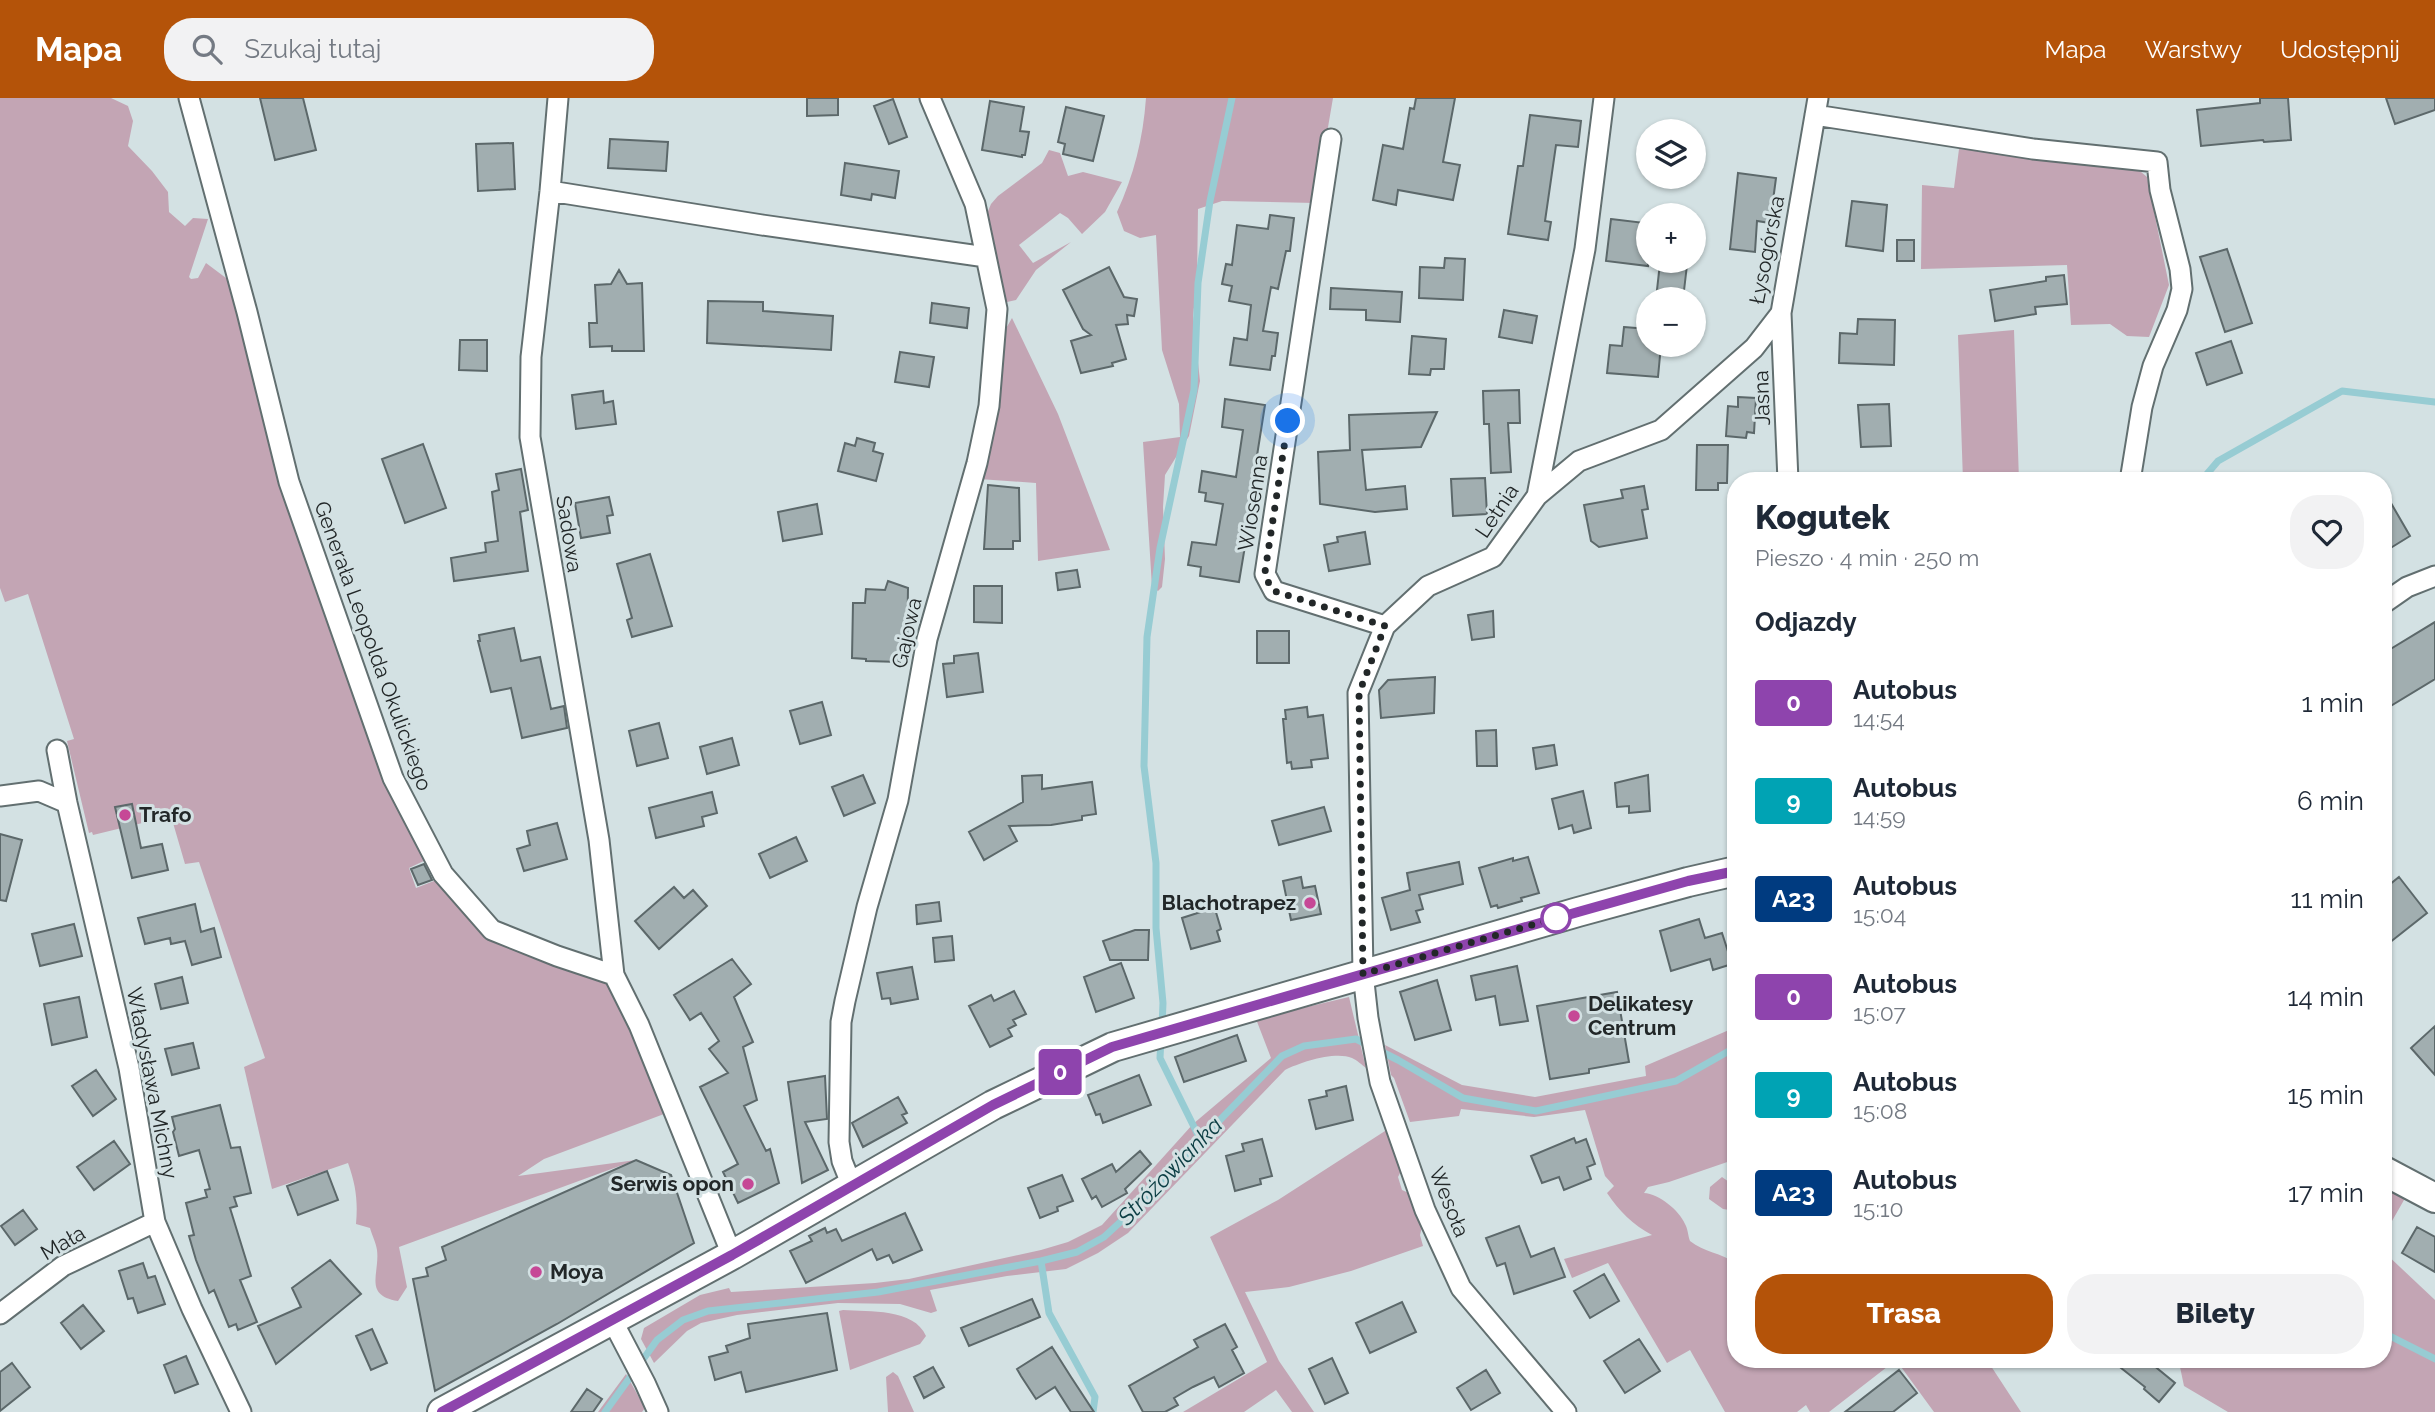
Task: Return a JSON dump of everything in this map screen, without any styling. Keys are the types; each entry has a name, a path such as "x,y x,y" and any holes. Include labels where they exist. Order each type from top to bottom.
{"main road":[{"path":"442,1412 732,1255 993,1105 1112,1047 1688,881 1727,873"},
{"path":"2392,1175 2435,1198"}],"street":[{"name":"Generała Leopolda Okulickiego","path":"189,98 247,312 289,482 393,778 443,874 492,930 614,975"},
{"name":"Sadowa","path":"558,98 531,357 530,437 599,840 614,975"},
{"name":"Gajowa","path":"852,1186 842,1161 839,1142 841,1022 867,907 898,800 927,639 977,463 989,406 997,309 975,204 930,98"},
{"name":"Letnia","path":"1363,974 1359,693 1385,626 1428,586 1493,557 1537,496 1585,249 1604,98"},
{"path":"1817,107 2033,149 2157,162 2160,190 2180,269 2182,289 2177,310 2150,376 2131,472"},
{"name":"Łysogórska","path":"1537,496 1579,461 1661,430 1754,348 1782,313 1817,107"},
{"name":"Wiosenna","path":"1332,139 1265,574 1274,591 1385,626"},
{"path":"550,191 792,230 986,257"},
{"name":"Jasna","path":"1782,313 1788,472"},
{"path":"2392,597 2407,587 2435,576"},
{"name":"Władysława Michny","path":"57,750 128,1068 155,1222 192,1309 241,1412"},
{"path":"0,796 39,791 67,803"},
{"name":"Wesoła","path":"1363,974 1380,1082 1425,1210 1461,1288 1566,1412"},
{"path":"614,975 639,1025 732,1255"},
{"name":"Mała","path":"0,1314 63,1266 155,1222"},
{"path":"612,1320 658,1412"}],"shaded area":[{"path":"0,98 111,98 128,106 133,121 128,146 168,192 169,212 185,226 193,218 208,219 189,277 198,278 206,263 234,284 242,330 430,858 409,868 416,888 439,879 473,923 505,945 590,974 607,983 620,999 664,1114 544,1159 518,1176 636,1160 399,1247 407,1287 398,1301 380,1294 377,1289 376,1247 370,1228 356,1224 356,1194 348,1163 272,1189 244,1067 265,1058 199,862 185,864 171,816 93,835 92,832 89,833 67,741 74,739 28,594 5,602 0,588"},
{"path":"1146,98 1333,98 1315,203 1222,201 1198,209 1197,281 1193,316 1200,381 1189,436 1165,475 1165,559 1162,587 1158,591 1152,587 1143,442 1180,437 1179,404 1162,350 1156,235 1140,238 1124,231 1117,212 1137,156"},
{"path":"1959,149 2134,166 2147,177 2169,285 2149,337 2127,336 2110,324 2071,325 2067,265 1921,269 1922,185 1954,188"},
{"path":"1049,150 1060,153 1068,176 1083,172 1122,182 1105,212 1082,234 1060,213 1019,245 1033,263 1071,242 1036,270 1016,300 1007,302 1000,297 986,216 998,196 1042,163"},
{"path":"1012,318 1058,414 1110,550 1038,561 1036,483 979,479 1000,339"},
{"path":"2014,330 2019,472 1963,472 1958,335"},
{"path":"1349,997 1366,1068 1352,1058 1337,1056 1309,1061 1285,1070 1128,1233 1098,1253 1066,1269 930,1290 937,1311 931,1313 900,1304 838,1303 737,1315 701,1323 687,1331 654,1363 641,1339 644,1328 700,1295 729,1288 731,1292 909,1279 1068,1242 1102,1225 1193,1124 1271,1058 1256,1019"},
{"path":"1727,1031 1727,1162 1648,1187 1644,1193 1656,1196 1673,1208 1685,1224 1690,1241 1727,1258 1727,1368 1886,1368 1829,1412 1810,1412 1806,1405 1797,1412 1725,1412 1690,1350 1667,1363 1608,1263 1572,1278 1564,1259 1652,1235 1627,1217 1607,1193 1614,1186 1605,1176 1585,1110 1534,1117 1461,1109 1459,1116 1410,1122 1391,1075 1385,1045 1462,1085 1535,1097 1646,1076 1645,1066"},
{"path":"1385,1131 1391,1132 1403,1167 1398,1177 1402,1190 1411,1194 1422,1227 1420,1235 1423,1246 1351,1271 1289,1287 1245,1292 1279,1361 1314,1412 1292,1412 1276,1390 1244,1412 1183,1412 1267,1362 1210,1237 1278,1200"},
{"path":"1722,1177 1727,1181 1727,1210 1709,1199 1710,1187"},
{"path":"2392,1187 2402,1194 2404,1200 2392,1221"},
{"path":"2392,1260 2435,1300 2435,1412 2228,1412 2184,1386 2180,1368 2392,1368"},
{"path":"839,1311 901,1316 912,1320 926,1336 920,1344 850,1370"},
{"path":"1902,1368 1992,1368 2021,1412 1934,1412"},
{"path":"893,1372 898,1376 914,1412 888,1412 886,1377"},
{"path":"626,1374 645,1408 642,1412 598,1412"}],"building":[{"path":"260,98 303,98 316,150 275,160"},
{"path":"807,98 838,98 838,115 807,116"},
{"path":"1416,98 1455,98 1443,162 1460,165 1453,200 1398,190 1396,205 1373,200 1383,145 1403,149 1410,108 1414,109"},
{"path":"2260,98 2288,98 2291,140 2201,146 2197,110 2260,103"},
{"path":"2386,98 2435,98 2435,110 2395,124"},
{"path":"893,99 907,137 889,144 874,106"},
{"path":"990,101 1024,107 1020,131 1029,132 1025,155 1022,157 982,150"},
{"path":"1066,107 1104,116 1093,161 1063,154 1065,144 1058,142"},
{"path":"1530,115 1581,121 1578,147 1556,145 1545,221 1551,222 1548,240 1508,234 1518,166 1523,166"},
{"path":"610,139 668,142 666,171 608,168"},
{"path":"513,143 515,189 478,191 476,144"},
{"path":"845,163 899,171 895,198 872,194 871,200 841,195"},
{"path":"1738,173 1776,178 1770,223 1757,221 1755,252 1730,249"},
{"path":"1852,201 1887,205 1883,251 1846,246"},
{"path":"1270,215 1294,218 1290,251 1286,251 1278,289 1271,287 1263,331 1278,333 1275,356 1272,356 1270,370 1230,365 1234,338 1247,340 1251,305 1229,301 1232,286 1222,284 1226,264 1232,265 1237,225 1268,229"},
{"path":"1611,219 1636,222 1636,265 1606,261"},
{"path":"1897,240 1914,240 1914,261 1897,261"},
{"path":"2227,249 2252,323 2225,332 2200,257"},
{"path":"1445,258 1465,259 1463,300 1419,298 1420,267 1444,268"},
{"path":"1109,267 1124,297 1137,299 1134,316 1127,315 1128,324 1116,325 1126,359 1112,363 1113,366 1081,373 1071,341 1091,335 1083,329 1063,290"},
{"path":"619,270 627,284 642,283 644,351 612,351 612,346 590,347 589,323 597,323 595,285 611,284"},
{"path":"1659,273 1686,273 1684,287 1657,287"},
{"path":"2064,275 2067,304 2035,307 2036,314 1995,321 1990,290 2046,281 2046,277"},
{"path":"1331,288 1402,292 1400,322 1366,320 1366,310 1330,309"},
{"path":"708,301 763,302 763,311 833,316 831,350 707,343"},
{"path":"932,303 969,308 967,328 930,323"},
{"path":"1504,310 1537,316 1532,343 1499,337"},
{"path":"1858,319 1895,320 1894,365 1839,363 1840,333 1857,334"},
{"path":"1624,327 1636,328 1636,357 1660,357 1658,377 1607,373 1610,345 1622,346"},
{"path":"1412,336 1446,339 1444,369 1431,369 1430,375 1409,374"},
{"path":"460,340 487,340 487,371 459,370"},
{"path":"2231,341 2242,373 2207,385 2196,353"},
{"path":"900,352 934,357 929,387 895,382"},
{"path":"1519,390 1520,423 1508,423 1511,472 1491,473 1489,424 1484,424 1483,391"},
{"path":"603,391 604,403 613,401 616,424 576,429 572,395"},
{"path":"1738,397 1756,398 1754,433 1747,432 1746,438 1726,436 1728,406 1738,407"},
{"path":"1225,399 1265,405 1256,462 1259,462 1239,582 1200,576 1201,567 1188,565 1192,542 1216,545 1223,504 1205,501 1206,493 1199,492 1202,471 1236,477 1243,430 1222,427"},
{"path":"1889,404 1891,446 1861,447 1858,405"},
{"path":"1437,412 1421,447 1362,450 1366,490 1405,486 1407,509 1375,512 1320,504 1318,452 1350,450 1349,415"},
{"path":"857,438 875,443 873,451 883,454 876,481 838,471 845,443 855,446"},
{"path":"423,444 446,508 405,523 382,459"},
{"path":"1697,445 1728,445 1727,483 1718,483 1718,490 1696,490"},
{"path":"521,469 528,510 520,512 528,571 454,581 451,558 486,552 485,543 498,541 492,492 499,490 496,474"},
{"path":"1485,478 1487,514 1453,516 1451,479"},
{"path":"988,485 1019,488 1020,541 1013,541 1013,549 984,549"},
{"path":"1644,486 1648,509 1642,510 1647,538 1599,547 1591,541 1584,505 1623,498 1621,490"},
{"path":"609,497 613,515 607,516 610,533 581,538 575,503"},
{"path":"817,504 822,534 783,541 778,512"},
{"path":"2392,505 2410,536 2392,547"},
{"path":"1365,532 1370,564 1329,571 1324,545 1338,542 1337,537"},
{"path":"650,554 672,626 632,637 627,620 632,618 617,564"},
{"path":"1077,570 1080,587 1058,590 1056,573"},
{"path":"888,581 908,588 907,655 900,654 900,662 852,658 853,603 865,603 866,589 885,590"},
{"path":"974,586 1002,586 1002,623 974,622"},
{"path":"1493,611 1494,637 1472,640 1468,615"},
{"path":"2435,622 2435,679 2392,705 2392,648"},
{"path":"514,628 521,661 540,657 551,709 564,706 567,728 522,738 511,688 491,692 478,641 479,635"},
{"path":"1257,631 1289,631 1289,663 1257,663"},
{"path":"978,653 983,692 947,697 943,664 954,663 954,656"},
{"path":"1435,677 1434,713 1381,718 1379,690 1388,680"},
{"path":"822,702 831,735 800,744 790,711"},
{"path":"1307,707 1308,717 1323,715 1328,758 1311,760 1312,767 1292,769 1291,762 1287,763 1283,719 1286,719 1285,710"},
{"path":"659,723 668,758 637,766 629,731"},
{"path":"1496,730 1497,766 1477,766 1476,731"},
{"path":"732,738 739,765 707,774 700,747"},
{"path":"1554,745 1557,765 1536,769 1533,748"},
{"path":"863,775 875,803 844,816 832,787"},
{"path":"1042,775 1042,789 1092,782 1096,814 1082,816 1082,820 1051,825 1009,826 1017,841 984,860 969,832 1023,802 1022,776"},
{"path":"1648,775 1650,811 1629,813 1629,806 1617,807 1615,783"},
{"path":"1583,791 1591,828 1574,833 1572,825 1559,829 1552,799"},
{"path":"712,792 717,813 702,817 704,826 656,838 649,808"},
{"path":"132,804 141,848 162,844 168,870 132,878 115,807"},
{"path":"1324,807 1331,831 1279,845 1272,821"},
{"path":"557,823 567,859 524,871 517,849 530,845 527,831"},
{"path":"0,834 22,840 6,901 0,900"},
{"path":"796,837 807,861 770,878 759,854"},
{"path":"1528,857 1539,893 1498,908 1497,905 1491,907 1479,868 1513,858 1513,861"},
{"path":"1459,862 1463,884 1419,895 1423,909 1416,911 1420,922 1391,930 1382,898 1410,890 1407,873"},
{"path":"424,864 432,880 418,885 411,869"},
{"path":"1301,877 1303,888 1315,886 1321,914 1291,920 1283,881"},
{"path":"2399,877 2427,913 2392,941 2392,883"},
{"path":"674,887 684,898 693,890 707,906 659,949 635,921"},
{"path":"939,902 941,921 917,924 916,905"},
{"path":"195,904 201,932 214,928 221,957 192,965 185,941 171,944 170,938 145,944 138,918"},
{"path":"1215,909 1221,929 1217,931 1220,941 1191,949 1182,918"},
{"path":"1699,919 1705,938 1722,933 1727,948 1727,966 1713,970 1710,959 1671,971 1660,931"},
{"path":"74,924 82,956 40,966 32,934"},
{"path":"1135,930 1149,930 1148,960 1110,960 1103,941"},
{"path":"952,936 954,960 935,962 933,938"},
{"path":"732,959 751,984 734,997 753,1042 743,1047 757,1100 744,1106 766,1151 770,1149 779,1183 738,1203 723,1172 738,1164 700,1087 728,1073 709,1049 719,1041 701,1013 690,1020 674,995"},
{"path":"1121,963 1134,998 1096,1012 1084,977"},
{"path":"1517,966 1528,1021 1500,1025 1495,996 1476,1000 1471,976"},
{"path":"912,967 918,999 891,1004 890,998 882,999 877,973"},
{"path":"182,977 188,1003 161,1009 155,984"},
{"path":"1437,980 1451,1030 1415,1040 1400,992"},
{"path":"1014,991 1026,1014 1013,1020 1016,1025 1008,1029 1012,1036 990,1047 969,1006 991,995 994,1001"},
{"path":"1617,992 1629,1062 1589,1069 1589,1073 1550,1079 1537,1006"},
{"path":"79,997 87,1037 52,1045 44,1004"},
{"path":"2435,1026 2435,1075 2411,1048"},
{"path":"1237,1035 1246,1061 1184,1082 1175,1057"},
{"path":"193,1043 199,1068 172,1075 165,1049"},
{"path":"96,1070 116,1099 93,1116 72,1086"},
{"path":"1139,1075 1151,1105 1103,1123 1100,1114 1096,1115 1088,1095"},
{"path":"825,1076 827,1119 805,1122 828,1170 802,1183 788,1082"},
{"path":"1346,1086 1353,1120 1316,1129 1309,1100 1327,1096 1326,1091"},
{"path":"898,1097 907,1113 902,1115 907,1123 863,1147 852,1123"},
{"path":"220,1105 231,1148 240,1147 251,1193 234,1197 237,1206 230,1208 251,1276 240,1280 257,1322 238,1330 236,1324 229,1327 214,1290 209,1293 189,1236 194,1235 186,1203 207,1197 205,1190 210,1189 199,1150 179,1156 173,1132 175,1129 172,1117"},
{"path":"1574,1138 1576,1143 1586,1139 1595,1164 1587,1167 1591,1179 1564,1190 1559,1177 1542,1183 1531,1156"},
{"path":"1262,1139 1272,1176 1260,1179 1261,1184 1235,1191 1226,1156 1244,1151 1242,1144"},
{"path":"114,1141 130,1164 94,1190 77,1167"},
{"path":"1140,1151 1151,1164 1125,1189 1127,1193 1102,1207 1096,1196 1092,1199 1082,1179 1112,1164 1116,1172"},
{"name":"Moya","path":"636,1160 671,1175 694,1243 557,1324 435,1391 413,1279 428,1276 426,1268 446,1260 442,1247"},
{"path":"327,1171 338,1200 298,1215 287,1186"},
{"path":"1062,1175 1073,1201 1040,1218 1028,1188"},
{"path":"23,1210 37,1229 15,1245 1,1226"},
{"path":"905,1213 922,1250 893,1263 889,1255 877,1260 872,1249 806,1283 790,1251 812,1241 809,1236 825,1228 827,1233 836,1229 842,1241"},
{"path":"1519,1226 1531,1257 1554,1248 1565,1277 1514,1294 1505,1263 1497,1266 1486,1238"},
{"path":"2417,1227 2435,1237 2435,1272 2402,1253"},
{"path":"330,1260 361,1294 276,1364 258,1326 301,1307 292,1288"},
{"path":"143,1263 148,1278 155,1276 165,1304 138,1313 133,1298 128,1299 119,1271"},
{"path":"1604,1274 1619,1301 1590,1318 1574,1291"},
{"path":"1032,1299 1040,1317 969,1346 961,1328"},
{"path":"1402,1302 1416,1332 1370,1353 1356,1323"},
{"path":"83,1305 104,1331 81,1349 61,1323"},
{"path":"827,1313 837,1370 746,1392 741,1372 715,1380 709,1357 728,1352 726,1346 750,1338 748,1324"},
{"path":"1225,1324 1237,1347 1232,1350 1244,1373 1219,1387 1214,1377 1193,1387 1174,1398 1178,1405 1165,1412 1143,1412 1129,1386 1198,1347 1194,1340"},
{"path":"372,1329 387,1363 371,1370 356,1336"},
{"path":"1639,1339 1660,1371 1625,1393 1604,1361"},
{"path":"1052,1347 1094,1412 1071,1412 1055,1387 1036,1399 1021,1376 1017,1369"},
{"path":"186,1356 198,1384 175,1393 164,1365"},
{"path":"1332,1358 1348,1393 1325,1404 1309,1369"},
{"path":"12,1363 30,1387 0,1411 0,1372"},
{"path":"933,1367 944,1387 924,1398 914,1377"},
{"path":"2121,1368 2157,1368 2175,1383 2159,1402"},
{"path":"1486,1370 1500,1393 1471,1410 1457,1388"},
{"path":"1899,1370 1917,1393 1893,1412 1845,1412"},
{"path":"587,1389 602,1399 593,1412 571,1412"}],"waterway":[{"path":"1162,1026 1163,1003 1156,928 1156,863 1144,766 1147,637 1160,548 1194,390 1198,283 1210,201 1232,98"},
{"name":"Stróżowianka","path":"2209,472 2218,461 2342,391 2435,402"},
{"path":"1161,1038 1160,1058 1200,1139"},
{"name":"Stróżowianka","path":"605,1412 657,1340 683,1320 708,1311 878,1292 1077,1252 1104,1237 1129,1214 1282,1056 1304,1046 1356,1039 1463,1098 1536,1111 1676,1081 1727,1052"},
{"path":"1041,1261 1049,1313 1095,1397 1093,1412"},
{"path":"2392,1337 2435,1359"}],"bus line":[{"name":"0","path":"442,1412 732,1255 993,1105 1112,1047 1578,912 1727,873"}],"place":[{"name":"Trafo","path":"125,815"},
{"name":"Blachotrapez","path":"1310,903"},
{"name":"Delikatesy Centrum","path":"1574,1016"},
{"name":"Serwis opon","path":"748,1184"},
{"name":"Moya","path":"536,1272"}],"route":[{"path":"1288,421 1265,572 1269,584 1274,591 1385,626 1359,693 1363,974 1556,918"}]}
